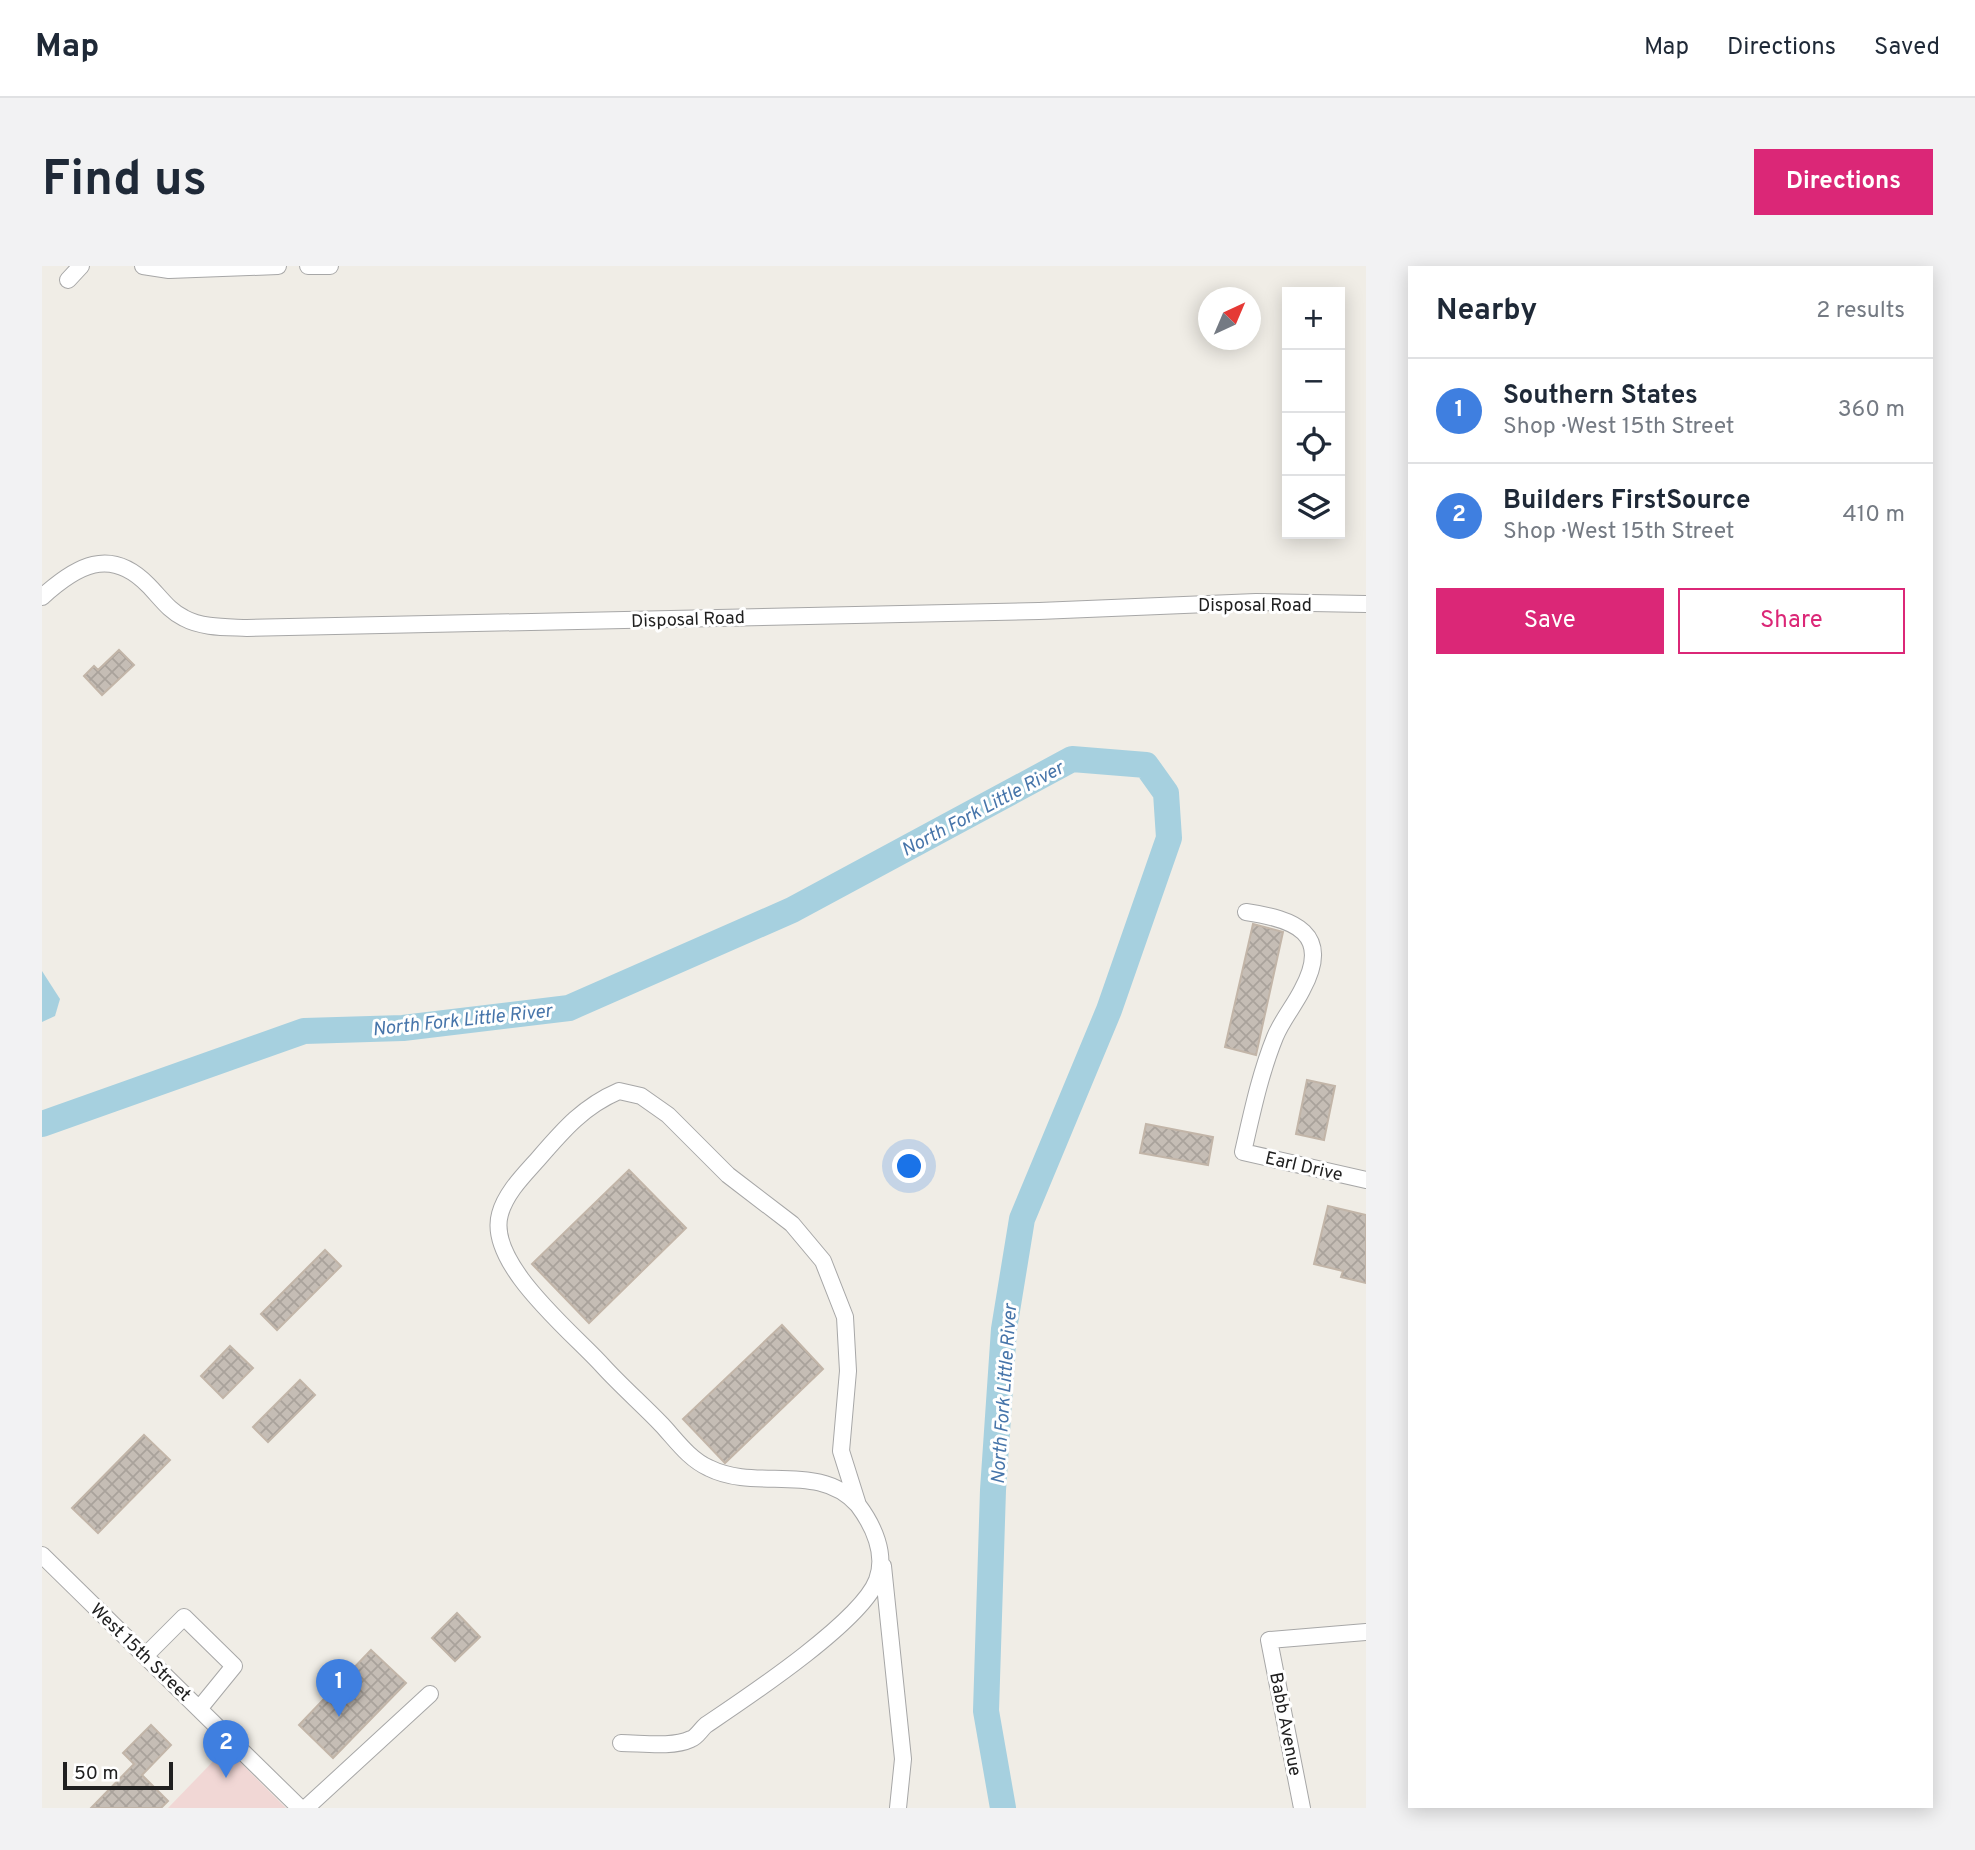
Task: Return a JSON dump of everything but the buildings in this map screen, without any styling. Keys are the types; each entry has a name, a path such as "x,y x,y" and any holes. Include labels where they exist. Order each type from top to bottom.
{"street":[{"path":"68,280 81,266"},
{"path":"143,266 169,270 278,266"},
{"path":"308,266 330,266"},
{"name":"Disposal Road","path":"42,597 79,570 102,562 126,568 137,575 167,606 186,620 211,626 247,628 1039,611 1256,602 1366,604"},
{"name":"Earl Drive","path":"1246,912 1296,923 1306,933 1312,955 1303,989 1277,1031 1267,1057 1243,1152 1366,1180"},
{"path":"858,1505 842,1490 822,1482 755,1480 719,1472 698,1462 610,1373 506,1260 498,1227 503,1205 522,1178 576,1115 597,1100 619,1091 630,1091 650,1101 728,1175 792,1224 823,1261 845,1317 848,1371 841,1451 858,1505 874,1534 881,1556 889,1602 903,1759 898,1808"},
{"name":"West 15th Street","path":"42,1555 300,1808"},
{"path":"621,1743 677,1743 692,1739 704,1726 817,1645 844,1622 862,1602 877,1579 881,1556"},
{"path":"145,1656 184,1617 234,1666 200,1709"},
{"name":"Babb Avenue","path":"1302,1808 1269,1640 1366,1632"},
{"path":"306,1808 430,1693"}],"shaded area":[{"path":"226,1748 286,1808 168,1808"}],"water":[{"path":"42,971 60,999 55,1016 42,1022"}],"waterway":[{"name":"North Fork Little River","path":"42,1124 304,1031 403,1028 569,1008 792,910 1072,759 1146,765 1166,793 1169,838 1109,1010 1022,1219 1004,1329 993,1490 986,1711 1003,1808"}],"place":[{"name":"Southern States","path":"339,1717"},
{"name":"Builders FirstSource","path":"226,1778"}]}
